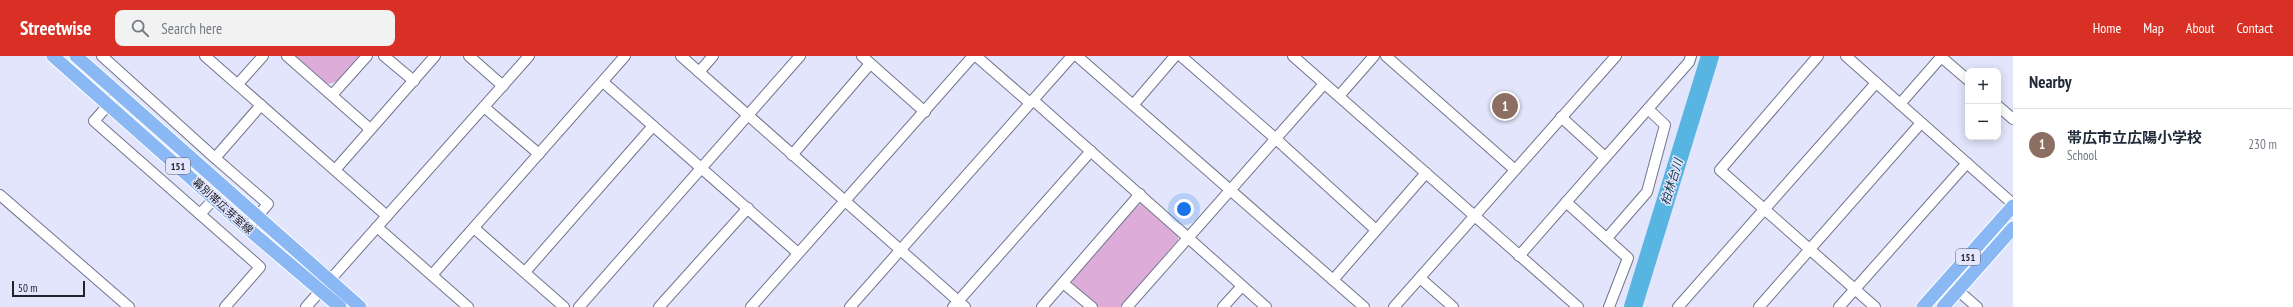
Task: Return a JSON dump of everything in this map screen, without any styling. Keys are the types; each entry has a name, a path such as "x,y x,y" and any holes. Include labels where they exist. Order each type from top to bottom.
{"main road":[{"name":"幕別帯広芽室線","path":"53,56 247,228 340,307"},
{"name":"幕別帯広芽室線","path":"76,56 360,307"},
{"name":"151","path":"1923,307 2013,205"},
{"name":"151","path":"1943,307 2013,228"}],"street":[{"path":"87,66 97,56"},
{"path":"102,56 268,204 247,228"},
{"path":"205,56 387,216"},
{"path":"238,84 263,56"},
{"path":"287,56 370,129"},
{"path":"332,95 367,56"},
{"path":"384,56 414,81"},
{"path":"335,170 435,56"},
{"path":"469,56 502,86"},
{"path":"306,307 529,56"},
{"path":"432,275 625,56"},
{"path":"681,56 900,250 959,305 1091,151"},
{"path":"699,72 713,56"},
{"path":"579,307 800,56"},
{"path":"862,56 925,112"},
{"path":"751,307 975,56 1091,151 1266,307"},
{"path":"850,307 1072,56"},
{"path":"1077,56 1134,104 1364,307"},
{"path":"1134,104 1175,56"},
{"path":"1181,56 1276,139 1376,230"},
{"path":"1293,56 1574,306"},
{"path":"1339,96 1374,56"},
{"path":"1386,56 1514,170"},
{"path":"1394,307 1616,56"},
{"path":"1519,256 1689,62 1691,56"},
{"path":"1818,56 1720,170 1764,211 1875,307"},
{"path":"1846,56 2013,205"},
{"path":"1900,104 1941,56 1965,77"},
{"path":"792,155 870,64"},
{"path":"603,82 702,167 798,253"},
{"path":"1678,307 1876,83"},
{"path":"1127,307 1324,84"},
{"path":"118,94 94,121 260,267 225,307"},
{"path":"215,158 261,105"},
{"path":"484,107 539,154"},
{"path":"1608,238 1647,192 1665,125 1648,109"},
{"path":"2001,109 2013,119"},
{"path":"1561,117 1605,157"},
{"path":"1759,307 1921,123"},
{"path":"525,272 653,126"},
{"path":"1839,307 1967,163"},
{"path":"1333,280 1426,173"},
{"path":"1042,307 1140,194"},
{"path":"0,195 129,307"},
{"path":"200,214 214,199"},
{"path":"1566,202 1608,238 1628,258 1609,307"},
{"path":"659,307 748,208"},
{"path":"377,227 468,307"},
{"path":"474,228 564,307"},
{"path":"1420,278 1453,307"},
{"path":"1947,280 1977,307"},
{"path":"1063,283 1092,307"},
{"path":"1223,307 1242,286"}],"shaded area":[{"path":"296,56 359,56 336,82 328,84"},
{"path":"1143,203 1178,235 1178,240 1120,307 1098,307 1073,286 1072,280 1133,208"}],"waterway":[{"name":"柏林台川","path":"1633,307 1710,56"}],"place":[{"name":"帯広市立広陽小学校","path":"1505,106"}]}
